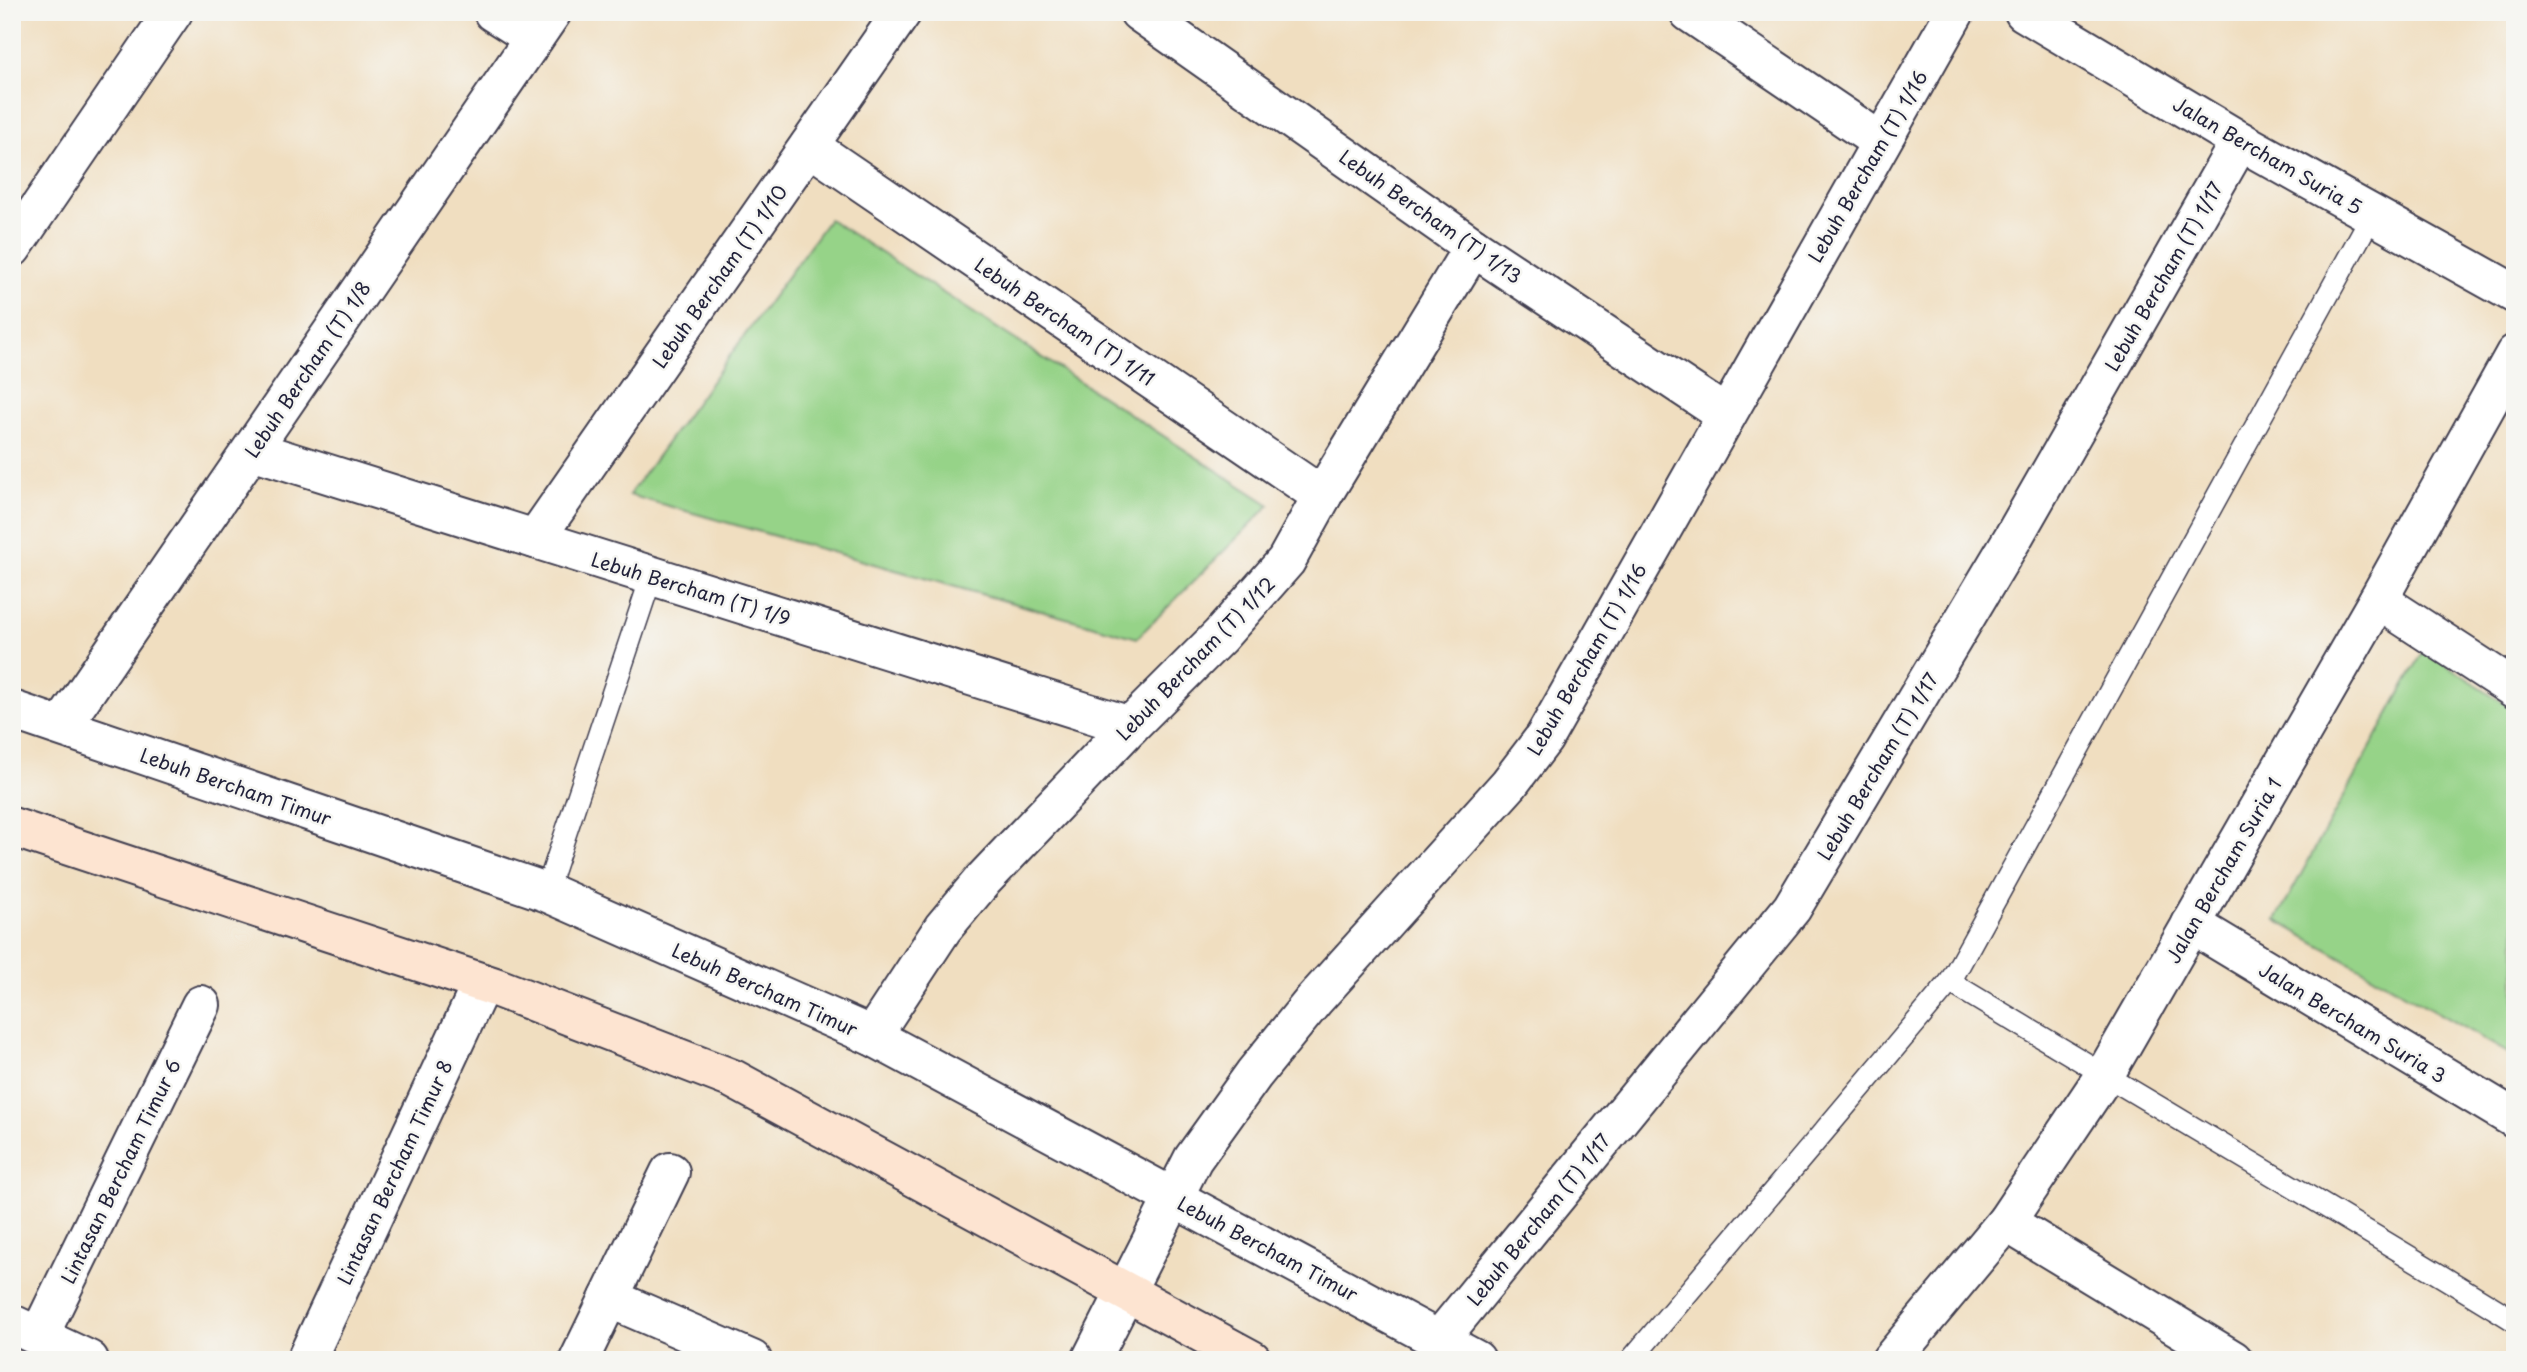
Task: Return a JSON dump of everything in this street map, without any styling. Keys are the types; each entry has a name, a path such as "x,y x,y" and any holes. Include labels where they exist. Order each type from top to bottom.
{"street":[{"path":"12,247 173,12"},
{"path":"493,12 543,25"},
{"name":"Lebuh Bercham (T) 1/10","path":"535,539 902,12"},
{"name":"Lebuh Bercham (T) 1/13","path":"1139,12 1473,247 1726,415"},
{"path":"1689,12 1881,142"},
{"name":"Lebuh Bercham (T) 1/16","path":"1091,1360 1193,1159 1262,1063 1314,1000 1509,784 1544,738 1955,12"},
{"name":"Jalan Bercham Suria 5","path":"2024,12 2240,141 2515,294"},
{"name":"Lebuh Bercham (T) 1/8","path":"62,726 543,25"},
{"name":"Lebuh Bercham (T) 1/17","path":"1439,1340 1792,908 2014,536 2240,141"},
{"name":"Lebuh Bercham (T) 1/11","path":"809,146 1322,496"},
{"name":"Lebuh Bercham (T) 1/12","path":"872,1036 943,928 983,880 1257,596 1286,561 1322,496 1473,247"},
{"name":"Jalan Bercham Suria 1","path":"1891,1360 2006,1222 2104,1076 2378,600 2515,354"},
{"name":"Lebuh Bercham (T) 1/9","path":"252,450 1130,726"},
{"path":"2378,600 2515,689"},
{"name":"Lebuh Bercham Timur","path":"12,710 546,892 872,1036 1476,1360"},
{"path":"12,827 482,983 733,1079 1252,1360"},
{"name":"Jalan Bercham Suria 3","path":"2191,925 2515,1119"},
{"name":"Lintasan Bercham Timur 8","path":"306,1360 482,983"},
{"name":"Lintasan Bercham Timur 6","path":"26,1330 201,1005"},
{"path":"579,1360 670,1172"},
{"path":"2006,1222 2233,1360"},
{"path":"609,1298 752,1360"},
{"path":"26,1330 81,1358"}],"lane":[{"path":"1631,1360 1950,982 2372,215"},
{"path":"546,892 652,575"},
{"path":"1950,982 2104,1076 2345,1216 2515,1321"}],"green space":[{"path":"829,219 1270,505 1137,638 629,495"},
{"path":"2424,650 2515,710 2515,1057 2276,920"}]}
